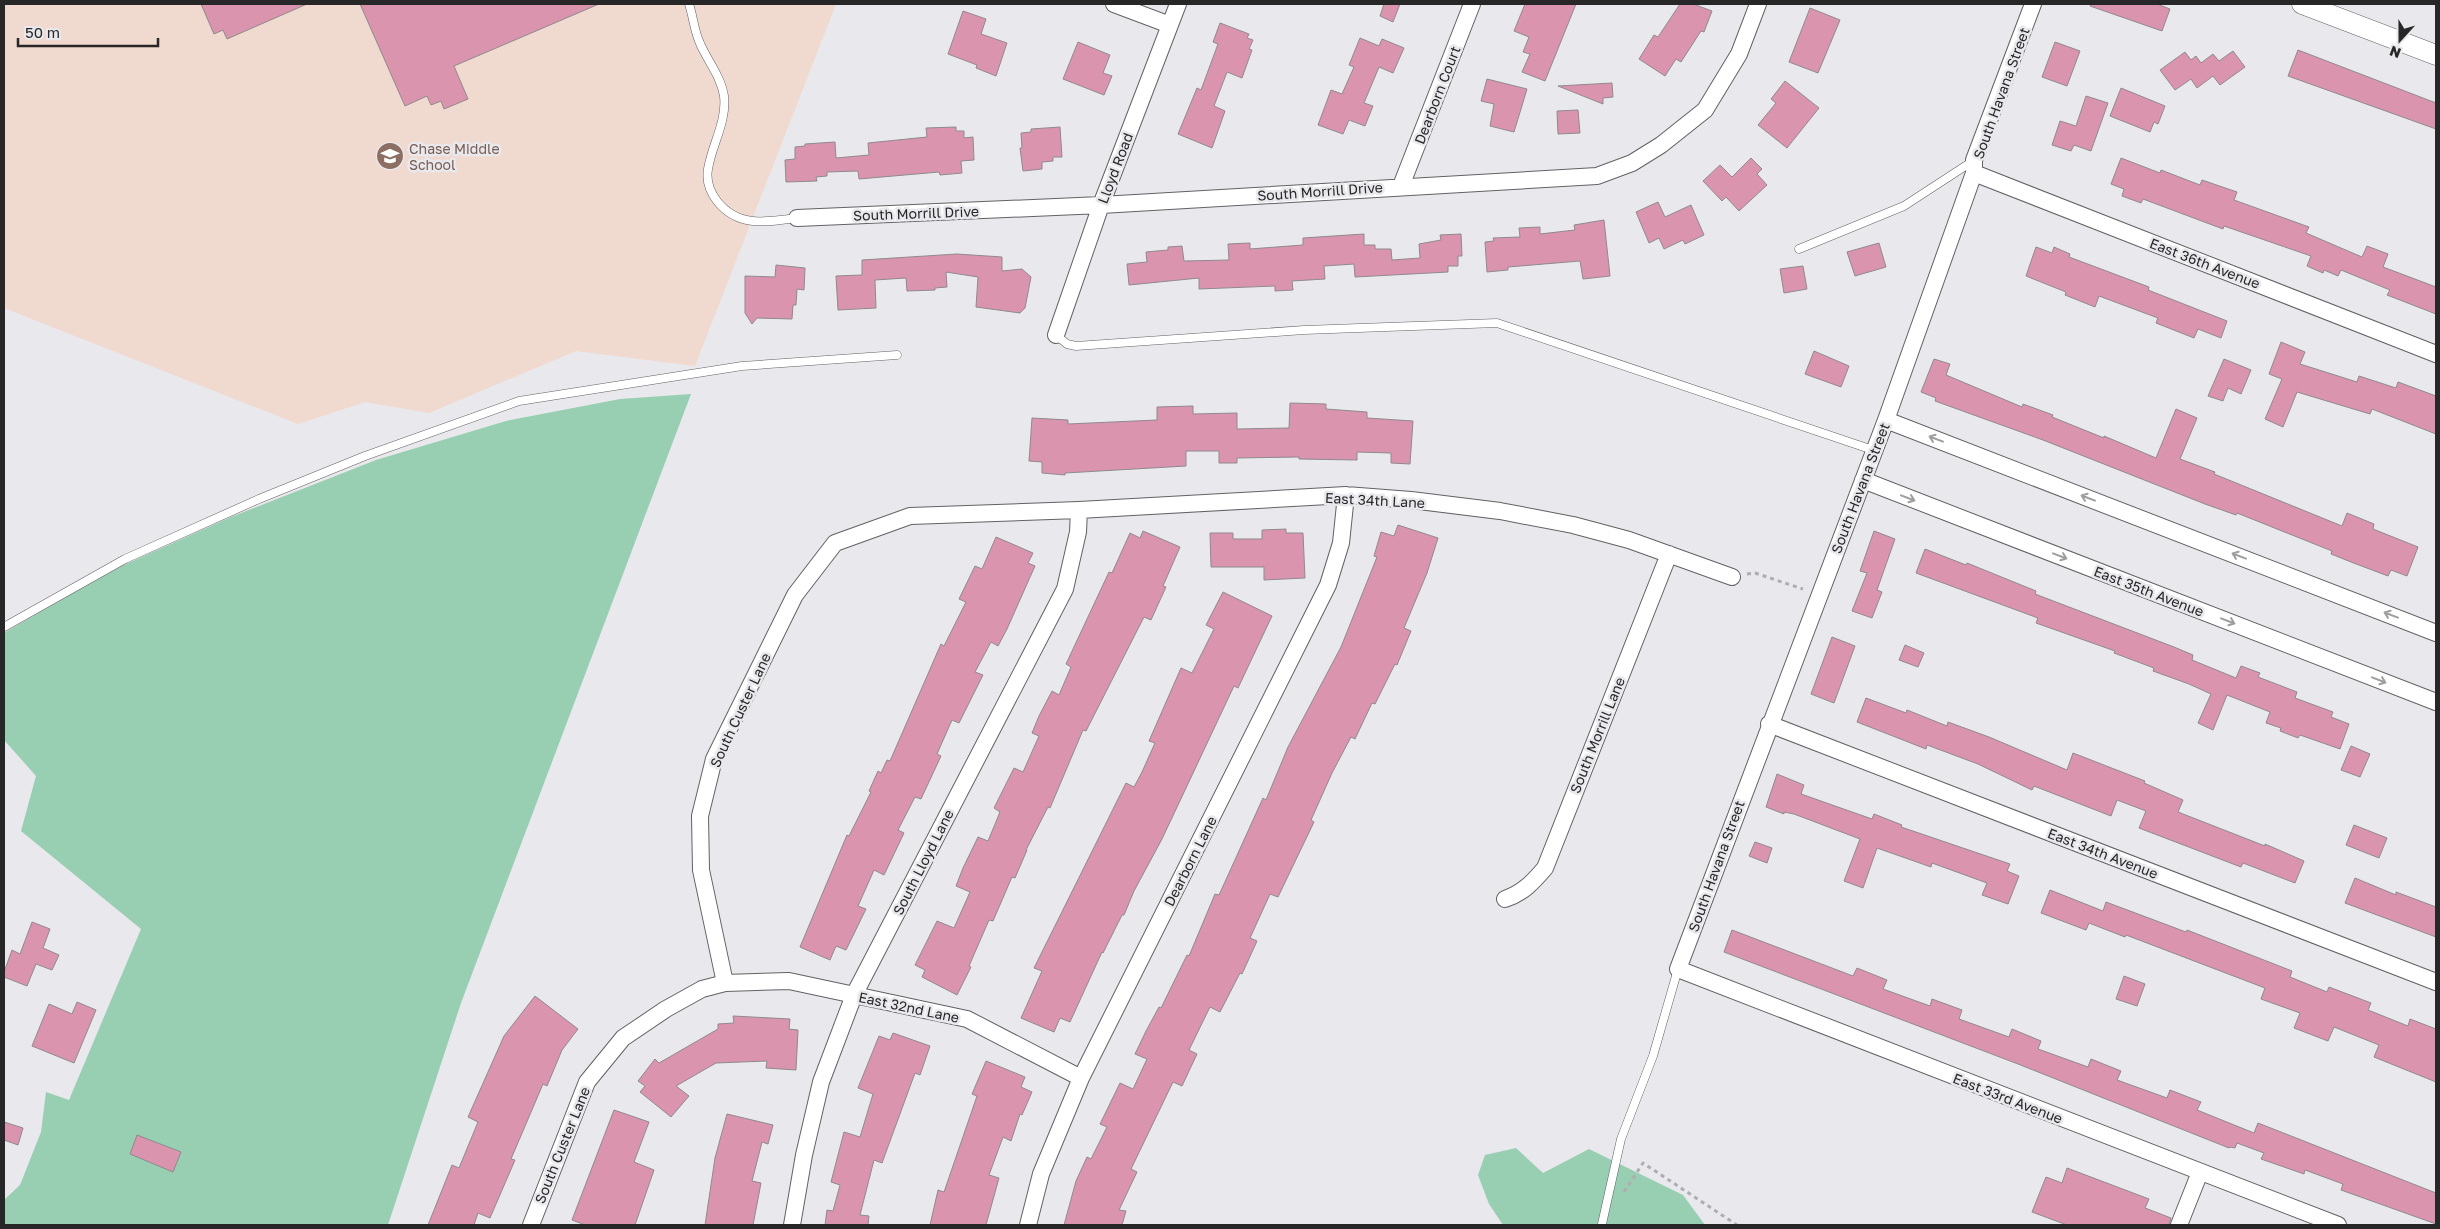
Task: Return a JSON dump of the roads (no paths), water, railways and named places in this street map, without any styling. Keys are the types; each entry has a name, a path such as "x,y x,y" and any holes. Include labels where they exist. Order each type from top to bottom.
{"street":[{"path":"1114,4 1170,25"},
{"name":"Lloyd Road","path":"1056,335 1101,205 1178,4"},
{"name":"Dearborn Court","path":"1401,186 1472,4"},
{"name":"South Morrill Drive","path":"797,218 1101,205 1597,176 1632,163 1661,145 1706,110 1739,54 1758,4"},
{"name":"South Havana Street","path":"1678,969 1769,724 1886,420 1974,167 2034,4"},
{"path":"2302,4 2436,55"},
{"name":"East 36th Avenue","path":"1974,167 2436,354"},
{"path":"1886,420 2436,633"},
{"name":"East 35th Avenue","path":"1863,480 2436,702"},
{"name":"East 34th Lane","path":"1008,511 1079,510 1346,495 1411,500 1500,511 1554,521 1629,540 1732,577"},
{"name":"Dearborn Lane","path":"1028,1225 1041,1174 1081,1078 1328,585 1341,544 1346,495"},
{"name":"South Lloyd Lane","path":"792,1225 804,1155 821,1082 854,995 1065,588 1078,532 1079,510"},
{"name":"South Custer Lane","path":"531,1225 587,1082 623,1038 666,1009 702,989 725,983 701,870 700,816 714,759 795,595 835,543 910,516 1008,511"},
{"name":"South Morrill Lane","path":"1505,899 1518,894 1533,882 1545,868 1669,554"},
{"name":"East 34th Avenue","path":"1769,724 2436,982"},
{"name":"East 33rd Avenue","path":"1678,969 2338,1225"},
{"name":"East 32nd Lane","path":"725,983 789,981 967,1019 1081,1078"},
{"path":"2179,1225 2200,1172"}],"lane":[{"path":"689,4 698,40 716,73 724,95 724,117 708,171 710,192 725,211 741,220 760,223 797,218"},
{"path":"1799,250 1904,206 1974,167"},
{"path":"1056,335 1068,344 1076,346 1304,330 1497,323 1874,450"},
{"path":"4,627 125,559 259,499 383,449 519,401 742,366 897,355"},
{"path":"1602,1224 1620,1140 1653,1056 1678,969"}],"place":[{"name":"Chase Middle School","path":"390,156"}]}
